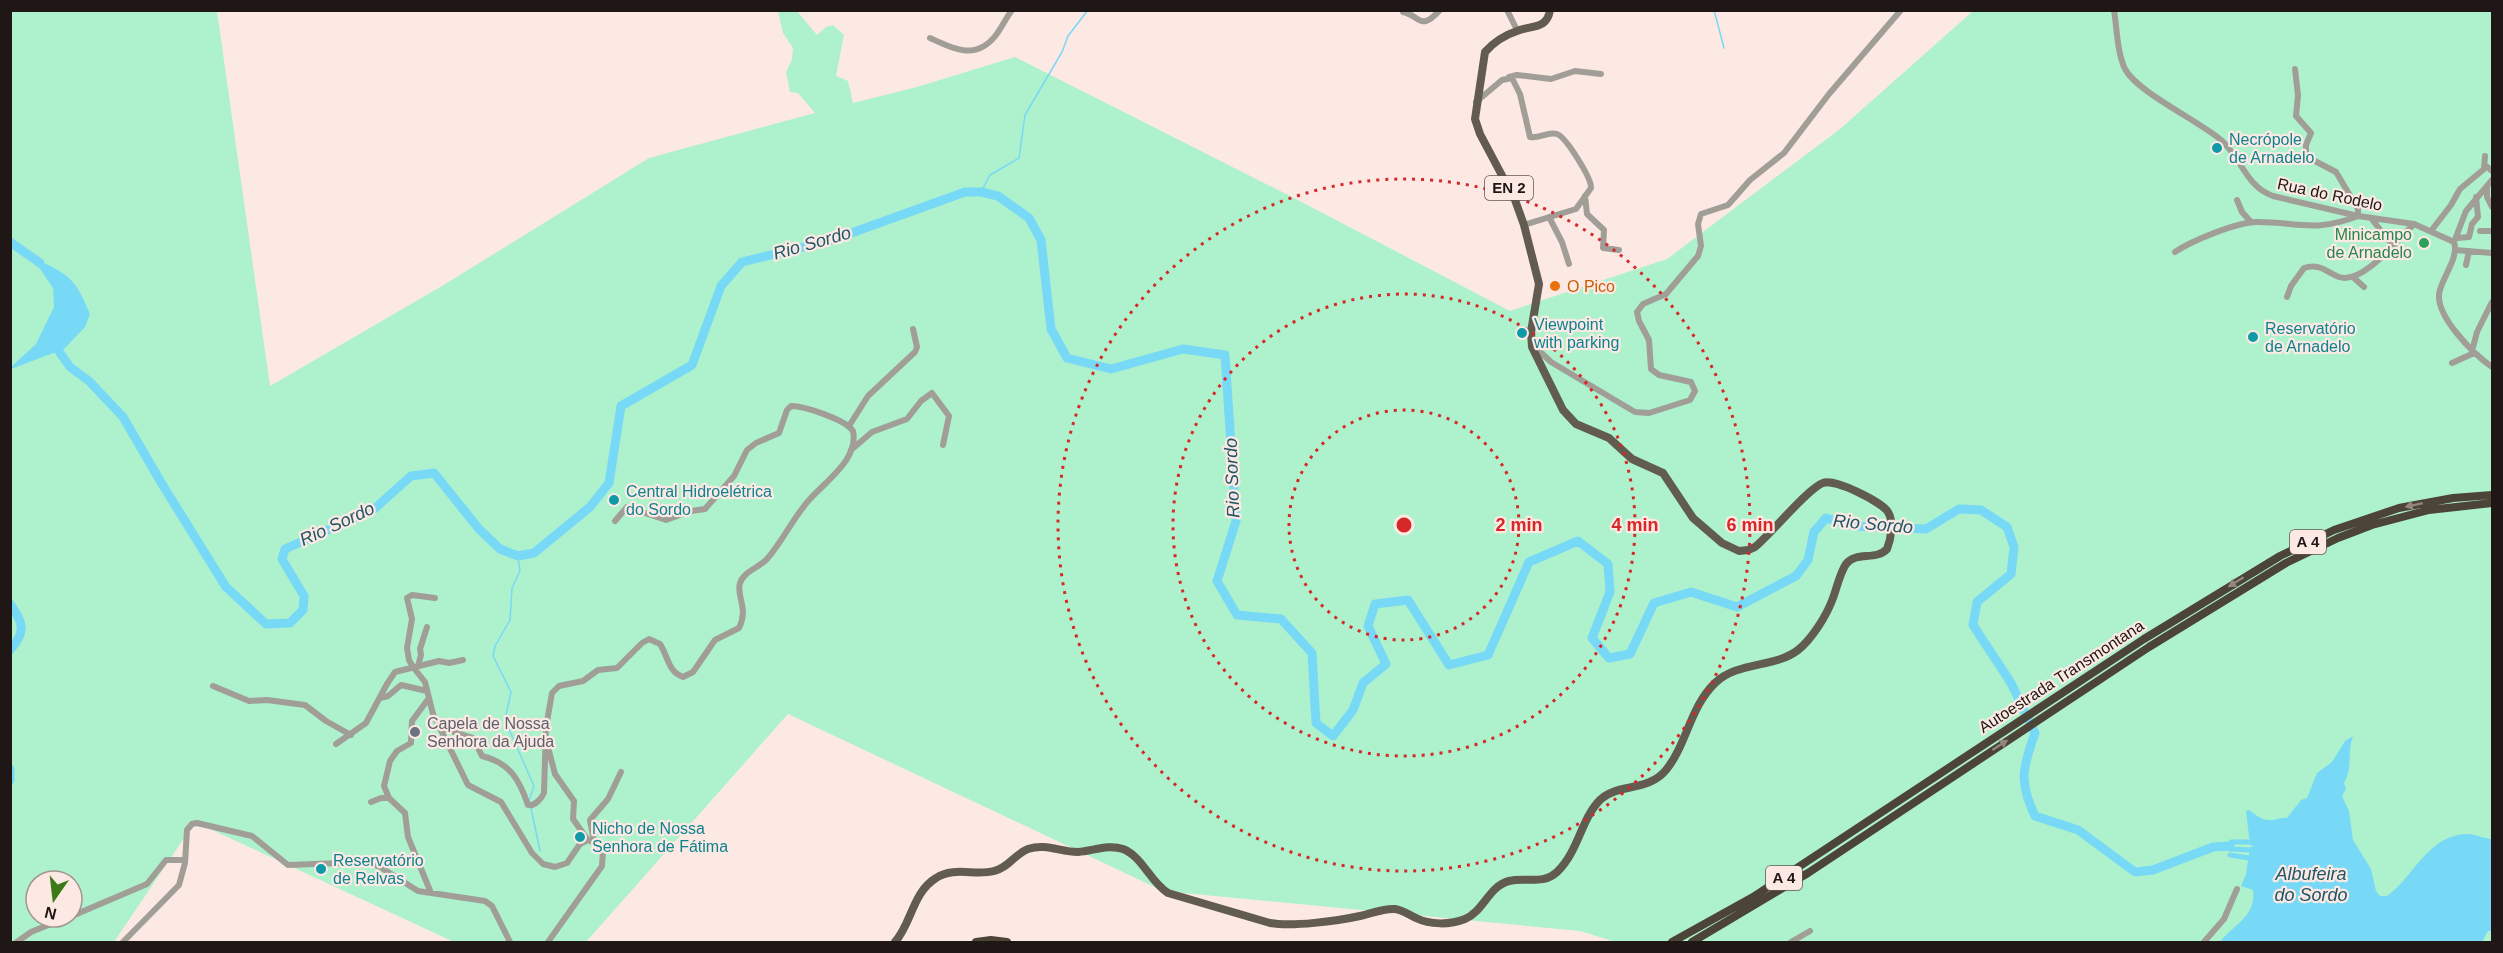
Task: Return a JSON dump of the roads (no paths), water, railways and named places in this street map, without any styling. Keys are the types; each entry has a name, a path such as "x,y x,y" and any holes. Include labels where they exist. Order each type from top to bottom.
{"highway":[{"name":"Autoestrada Transmontana","path":"1672,942 1754,897 1896,809 2255,570 2334,530 2360,520 2422,503 2493,495"},
{"name":"Autoestrada Transmontana","path":"2146,643 2261,578 2338,538 2372,525 2429,510 2493,503"},
{"name":"Autoestrada Transmontana","path":"1692,942 1808,873 1896,809"},
{"path":"976,942 991,939 1007,942"}],"main road":[{"name":"EN 2","path":"1531,344 1539,284 1515,200 1474,117 1485,52 1491,45 1517,30 1539,26 1547,21 1550,10"},
{"path":"895,942 903,931 914,903 935,878 952,872 996,871 1024,851 1038,847 1077,852 1119,848 1136,858 1160,888 1168,893 1272,924 1352,918 1391,909 1401,910 1432,923 1464,919 1504,883 1540,880 1556,873 1572,854 1594,808 1601,800 1612,792 1646,784 1665,772 1701,701 1716,682 1735,671 1787,656 1798,650 1828,610 1847,563 1854,558 1876,555 1885,551 1890,541 1890,515 1880,504 1839,483 1825,482 1814,489 1757,546 1746,551 1732,549 1695,520 1663,473 1633,459 1609,438 1569,419 1531,344"}],"street":[{"path":"930,38 959,52 978,49 994,37 1012,10"},
{"path":"1404,12 1419,21 1429,19 1440,10"},
{"path":"1507,10 1517,30"},
{"path":"1531,344 1558,366 1637,413 1649,413 1690,400 1695,391 1691,382 1659,375 1651,369 1650,344 1638,321 1638,309 1643,304 1666,294 1698,256 1701,246 1698,224 1701,214 1728,205 1750,180 1784,153 1828,94 1901,10"},
{"name":"Rua do Rodelo","path":"2114,10 2122,59 2131,77 2219,138 2257,188 2273,196 2358,216 2414,224 2455,240"},
{"path":"2175,252 2202,237 2251,222 2316,227 2358,216 2358,209 2336,172 2311,159 2306,153 2306,145 2311,133 2296,116 2298,94 2295,69"},
{"path":"1476,103 1499,82 1517,75 1551,79 1575,70 1601,74"},
{"path":"1509,77 1514,80 1520,94 1530,137 1554,133 1563,137 1592,183 1576,209 1524,225"},
{"path":"2431,231 2451,206 2460,189 2476,177 2485,165 2485,156"},
{"path":"2485,165 2493,171"},
{"path":"2490,182 2476,197 2460,226 2455,240 2455,250 2438,297 2447,317 2473,352 2493,367"},
{"path":"2490,182 2486,194 2493,207"},
{"path":"1584,196 1587,214 1604,230 1602,247 1606,250 1619,250"},
{"path":"2455,240 2469,237 2472,224 2478,217 2476,197"},
{"path":"2237,200 2242,212 2251,222"},
{"path":"1549,217 1562,242 1569,264"},
{"path":"2371,218 2393,246"},
{"path":"2353,277 2387,253 2414,224"},
{"path":"2480,231 2493,231"},
{"path":"2455,250 2493,253"},
{"path":"2466,265 2469,251"},
{"path":"2287,297 2289,288 2301,270 2310,263 2339,276 2353,277 2364,287"},
{"path":"2473,352 2477,332 2493,302"},
{"path":"849,426 868,396 915,352 917,347 913,329"},
{"path":"2452,363 2473,352"},
{"path":"1544,373 1551,366 1558,366"},
{"path":"437,722 447,729 473,738 482,756 502,763 520,783 529,806 544,794 548,705 554,690 559,686 581,682 598,670 618,668 646,640 659,643 671,667 678,675 684,677 691,675 715,640 739,628 744,610 739,589 742,579 768,558 794,525 802,509 836,473 851,450 872,432 907,419 921,401 932,393 949,416 943,445"},
{"path":"615,520 628,507 666,520 691,511 705,509 735,474 746,451 754,444 779,433 791,406 821,412 849,426 854,435 851,450"},
{"path":"435,598 412,595 407,598 412,619 407,650 425,682 437,722 468,785 502,804 534,856 546,865 557,867 567,863 580,844 591,841"},
{"path":"415,667 421,654 420,649 427,627"},
{"path":"336,744 366,723 392,676 405,669 439,661 450,663 463,660"},
{"path":"381,698 388,696 402,685 427,690"},
{"path":"213,686 248,700 305,705 326,721 351,735"},
{"path":"429,698 411,721 411,743 397,751 388,765 384,786 389,798 404,812 409,839 431,893"},
{"path":"547,741 555,774 573,800 573,819 591,841 603,851 602,866 548,942"},
{"path":"591,841 591,819 608,799 621,772"},
{"path":"371,802 380,798 389,798"},
{"path":"123,942 146,916 178,887 185,860 188,828 192,824 201,823 255,838 288,865 368,862 416,890 488,902 510,942"},
{"path":"84,910 147,884 168,860 185,860"},
{"path":"2204,942 2224,919 2237,889"},
{"path":"17,942 38,929"},
{"path":"1791,942 1810,931"}],"water":[{"path":"32,257 68,278 79,291 90,314 85,327 64,349 11,369 36,344 54,307 53,288"},
{"name":"Albufeira do Sordo","path":"2353,736 2348,772 2344,783 2346,789 2342,796 2349,811 2353,840 2371,869 2376,891 2380,896 2387,896 2397,888 2423,857 2444,840 2456,835 2470,834 2492,839 2492,931 2488,931 2482,942 2220,942 2248,914 2253,899 2253,890 2241,886 2246,874 2250,847 2254,847 2250,845 2246,811 2249,810 2265,820 2287,818 2301,800 2307,798 2317,773 2332,762 2345,741"}],"waterway":[{"path":"981,192 990,175 1019,158 1025,115 1062,52 1068,36 1088,10"},
{"path":"1714,10 1724,48"},
{"name":"Rio Sordo","path":"53,343 70,367 89,381 123,417 226,587 266,624 290,623 303,610 304,596 282,559 285,549 373,510 411,476 434,473 479,529 500,549 518,556 534,553 590,507 609,483 621,406 692,365 721,286 742,262 832,240 965,192 981,192 998,196 1029,218 1041,240 1051,329 1067,358 1111,369 1183,349 1225,355 1236,521 1217,581 1237,615 1281,619 1312,653 1316,723 1333,736 1353,710 1363,683 1386,664 1368,626 1375,604 1408,600 1449,665 1488,655 1529,562 1578,541 1608,564 1610,592 1592,638 1609,658 1630,654 1654,603 1691,592 1737,607 1796,576 1808,560 1814,532 1826,518 1853,526 1926,529 1959,509 1981,510 2007,527 2014,547 2011,574 1977,602 1973,625 2011,683 2035,733 2027,756 2024,775 2026,794 2035,816 2078,830 2135,872 2153,870 2213,847 2230,846"},
{"path":"10,242 40,263"},
{"path":"518,556 520,571 512,588 510,620 495,646 493,656 511,692 506,715 508,727 534,786 529,801"},
{"path":"10,604 18,617 21,628 19,638 10,650"},
{"path":"10,769 10,780"},
{"path":"531,808 540,851"},
{"path":"2231,842 2250,842"},
{"path":"2230,849 2250,850"},
{"path":"2230,855 2249,858"}],"place":[{"name":"Necrópole de Arnadelo","path":"2217,148"},
{"name":"Minicampo de Arnadelo","path":"2424,243"},
{"name":"O Pico","path":"1555,286"},
{"name":"Viewpoint with parking","path":"1522,333"},
{"name":"Reservatório de Arnadelo","path":"2253,337"},
{"name":"Central Hidroelétrica do Sordo","path":"614,500"},
{"name":"Capela de Nossa Senhora da Ajuda","path":"415,732"},
{"name":"Nicho de Nossa Senhora de Fátima","path":"580,837"},
{"name":"Reservatório de Relvas","path":"321,869"}]}
